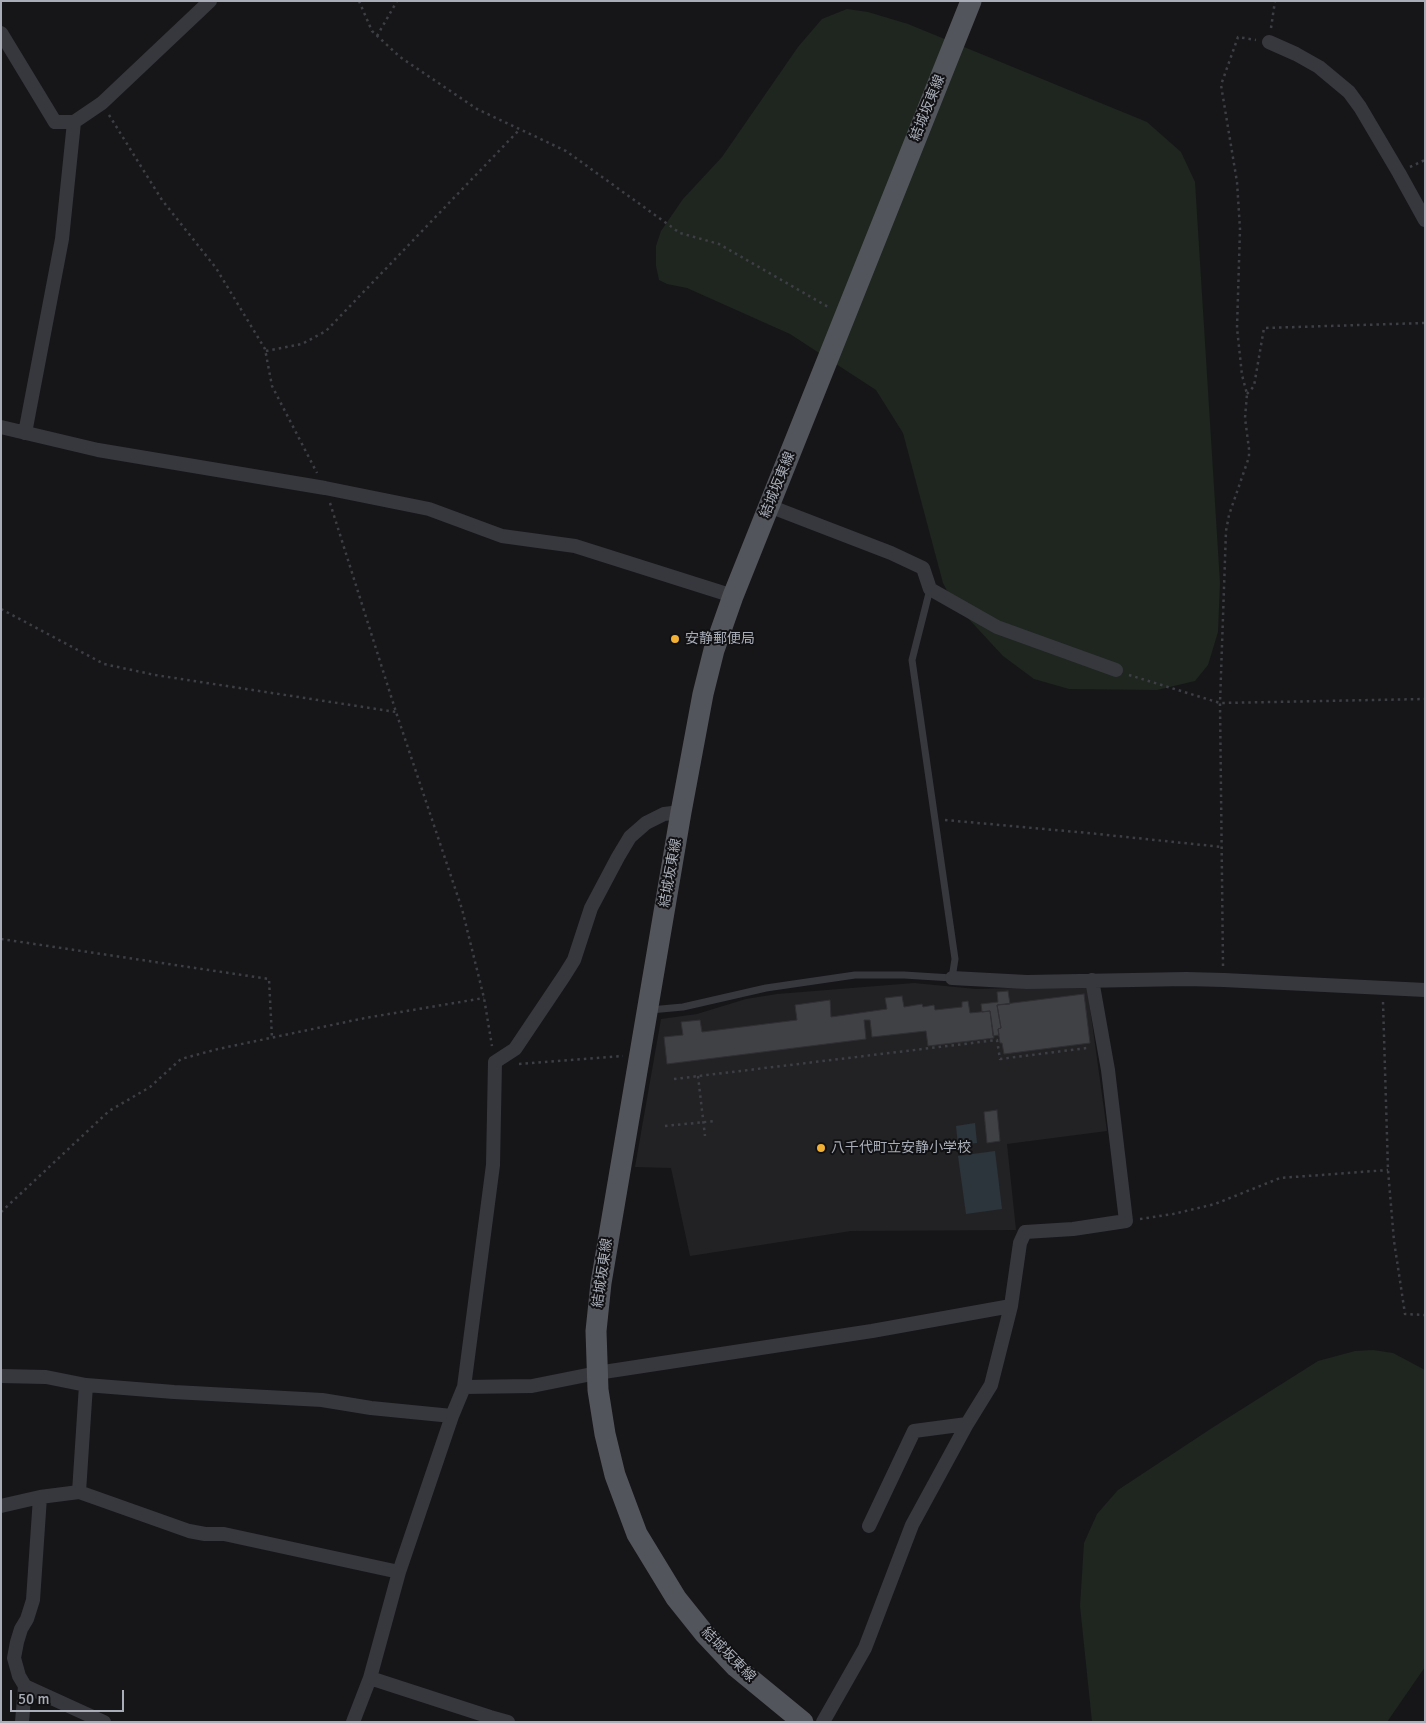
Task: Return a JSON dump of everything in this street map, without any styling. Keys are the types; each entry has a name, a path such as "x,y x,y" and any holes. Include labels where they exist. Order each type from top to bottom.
{"main road":[{"name":"結城坂東線","path":"803,1722 736,1667 704,1633 676,1598 637,1534 615,1475 601,1414 597,1373 596,1331 601,1284 681,812 703,694 714,650 733,596 971,1"}],"street":[{"path":"1,33 55,122 74,122 102,103 210,1"},
{"path":"1269,42 1319,67 1349,92 1360,106 1425,220"},
{"path":"25,434 62,239 74,122"},
{"path":"1,428 98,450 325,488 430,509 502,536 575,546 733,596"},
{"path":"769,506 891,553 923,568 930,589 997,627 1116,670"},
{"path":"353,1722 370,1678 399,1572 452,1416 464,1387 492,1166 495,1064 515,1050 574,960 591,908 630,838 646,823 664,814 681,812"},
{"path":"952,978 1027,982 1224,980 1425,990"},
{"path":"823,1722 865,1648 912,1525 967,1424 991,1385 1011,1306 1020,1243 1025,1232 1073,1229 1126,1221 1108,1070 1092,980"},
{"path":"464,1387 532,1386 597,1373 872,1331 1011,1306"},
{"path":"1,1376 46,1377 86,1384 174,1392 322,1400 371,1408 452,1416"},
{"path":"78,1492 86,1384"},
{"path":"868,1526 914,1431 967,1424"},
{"path":"1,1506 40,1497 78,1492 188,1531 205,1534 224,1534 399,1572"},
{"path":"40,1497 33,1600 27,1619 21,1629 14,1658 19,1676 25,1686 104,1722"},
{"path":"370,1678 508,1722"},
{"path":"22,1722 25,1686"}],"lane":[{"path":"647,1010 683,1007 766,988 855,976 904,975 952,978 955,959 912,660 930,589"}],"path":[{"path":"359,1 372,31 377,36 400,57 477,109 566,151 680,233 719,244 844,316"},
{"path":"377,36 397,1"},
{"path":"1224,980 1220,703 1227,523 1249,456 1245,418 1247,394 1242,375 1237,328 1240,229 1237,182 1221,85 1238,37"},
{"path":"102,103 162,200 216,268 266,352 272,386 325,488 396,712 462,909 484,998 495,1064 640,1054"},
{"path":"266,352 302,344 326,331 520,129"},
{"path":"1247,394 1254,386 1264,328 1425,323"},
{"path":"1,609 104,664 156,675 396,712"},
{"path":"1116,670 1220,703 1425,698"},
{"path":"934,819 1222,847"},
{"path":"1,939 269,979 272,1038"},
{"path":"1383,988 1388,1170 1394,1241 1405,1314 1425,1315"},
{"path":"1,1212 109,1111 150,1087 181,1059 365,1018 484,998"},
{"path":"674,1079 997,1040 1000,1059 1088,1048"},
{"path":"698,1076 705,1136"},
{"path":"665,1126 715,1121"},
{"path":"1126,1221 1173,1214 1216,1204 1280,1178 1388,1170"}],"shaded area":[{"path":"847,9 868,12 908,24 1147,122 1181,152 1195,182 1220,583 1218,632 1208,665 1195,681 1157,690 1069,689 1034,679 1003,656 953,602 943,583 903,433 876,390 790,334 687,288 667,284 659,280 656,266 656,246 661,231 683,199 722,157 798,47 822,19"},
{"path":"914,983 976,989 1087,986 1107,1131 1007,1144 1016,1230 851,1231 690,1256 671,1168 635,1167 661,1019 697,1014 746,999 777,994"},
{"path":"975,1123 977,1143 958,1145 956,1126"},
{"path":"995,1151 1002,1209 966,1214 958,1156"},
{"path":"1373,1350 1393,1353 1425,1370 1425,1667 1387,1722 1092,1722 1080,1606 1084,1543 1097,1514 1118,1490 1318,1361 1355,1351"}],"building":[{"path":"1008,991 1010,1004 997,1005 1001,1028 998,1029 999,1035 993,1036 990,1011 982,1012 981,1004 998,1002 997,992"},
{"path":"1084,994 1090,1043 1004,1054 998,1029 1001,1028 997,1005"},
{"path":"902,996 904,1007 922,1004 923,1007 934,1005 935,1010 962,1007 962,1002 968,1001 970,1013 990,1011 994,1038 928,1046 926,1031 872,1037 870,1020 864,1020 866,1039 667,1064 664,1037 683,1035 681,1022 700,1020 702,1032 797,1020 795,1005 830,1000 831,1017 887,1009 885,998"},
{"path":"997,1110 1000,1141 987,1143 984,1112"}],"place":[{"name":"安静郵便局","path":"675,639"},
{"name":"八千代町立安静小学校","path":"821,1148"}]}
